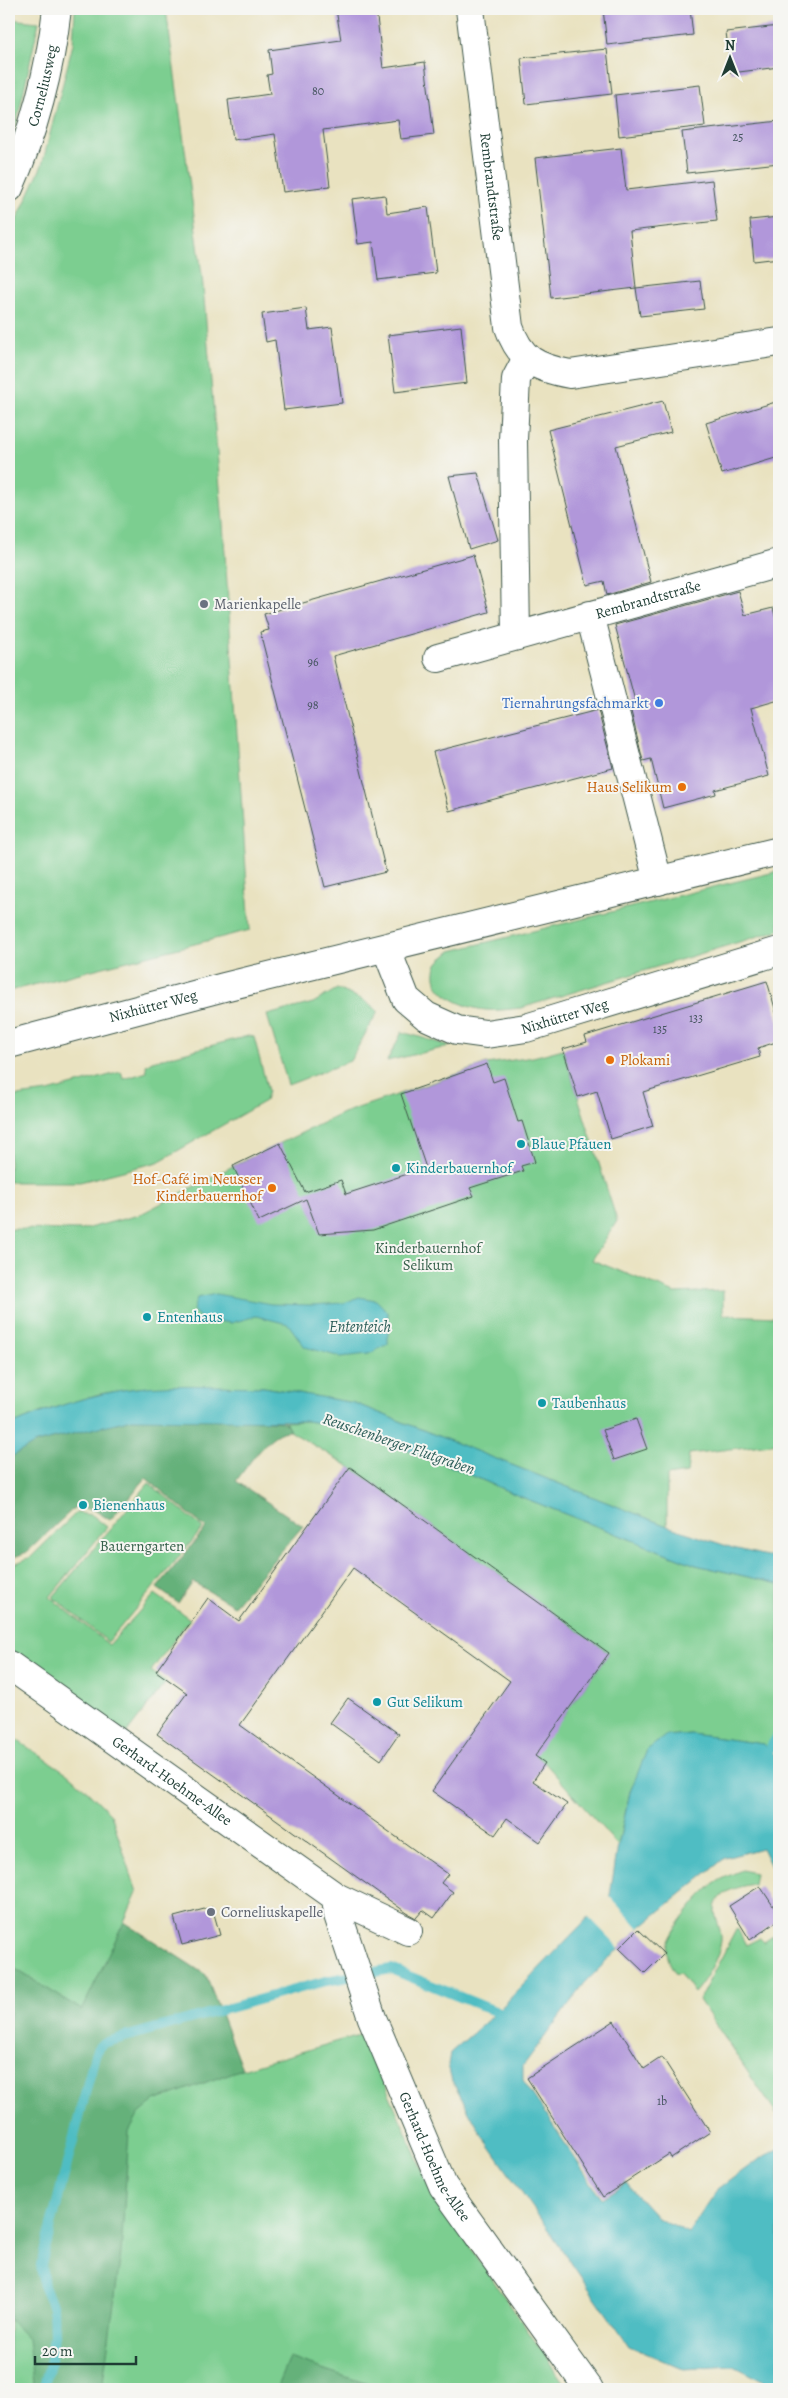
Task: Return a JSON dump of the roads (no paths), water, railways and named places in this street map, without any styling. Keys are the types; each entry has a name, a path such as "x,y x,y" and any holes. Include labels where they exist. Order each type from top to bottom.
{"street":[{"name":"Corneliusweg","path":"9,188 20,163 41,96 57,9"},
{"name":"Rembrandtstraße","path":"470,9 508,327 514,344 527,358 547,370 570,374 779,342"},
{"path":"516,636 513,440 516,379 527,358"},
{"name":"Rembrandtstraße","path":"438,658 779,562"},
{"path":"590,615 658,881"},
{"name":"Nixhütter Weg","path":"9,1044 224,986 779,852"},
{"name":"Nixhütter Weg","path":"386,948 406,999 426,1016 457,1030 486,1034 526,1028 779,951"},
{"name":"Gerhard-Hoehme-Allee","path":"9,1665 336,1897 408,1931"},
{"name":"Gerhard-Hoehme-Allee","path":"336,1897 338,1915 366,2000 443,2186 588,2389"}],"water":[{"name":"Ententeich","path":"216,1294 271,1304 311,1305 344,1303 359,1297 376,1300 388,1312 388,1344 369,1354 340,1357 305,1347 288,1324 256,1316 231,1323 201,1319 193,1310 197,1298"},
{"name":"Reuschenberger Flutgraben","path":"184,1385 264,1387 354,1403 667,1526 733,1548 779,1559 779,1584 696,1565 519,1496 436,1460 332,1425 307,1421 132,1419 36,1443 9,1458 9,1426 56,1407 88,1397 121,1390"},
{"path":"691,1734 763,1744 779,1760 779,1883 762,1848 725,1858 639,1928 584,1984 523,2066 523,2080 602,2199 626,2183 657,2217 688,2233 718,2189 752,2164 779,2148 779,2389 734,2366 683,2369 629,2346 482,2135 452,2081 448,2065 450,2053 497,2012 610,1895 630,1792 647,1750 665,1736"}],"waterway":[{"path":"769,1750 779,1734"},
{"path":"43,2389 50,2364 54,2335 53,2307 44,2287 41,2265 95,2055 103,2043 326,1981 391,1969 497,2012"}],"place":[{"name":"Marienkapelle","path":"204,604"},
{"name":"Tiernahrungsfachmarkt","path":"659,703"},
{"name":"Haus Selikum","path":"682,787"},
{"name":"Plokami","path":"610,1060"},
{"name":"Blaue Pfauen","path":"521,1144"},
{"name":"Kinderbauernhof","path":"396,1168"},
{"name":"Hof-Café im Neusser Kinderbauernhof","path":"272,1188"},
{"name":"Entenhaus","path":"147,1317"},
{"name":"Taubenhaus","path":"542,1403"},
{"name":"Bienenhaus","path":"83,1505"},
{"name":"Gut Selikum","path":"377,1702"},
{"name":"Corneliuskapelle","path":"211,1912"}],"park label":[{"name":"Kinderbauernhof Selikum","path":"428,1256"},
{"name":"Bauerngarten","path":"142,1546"}]}
